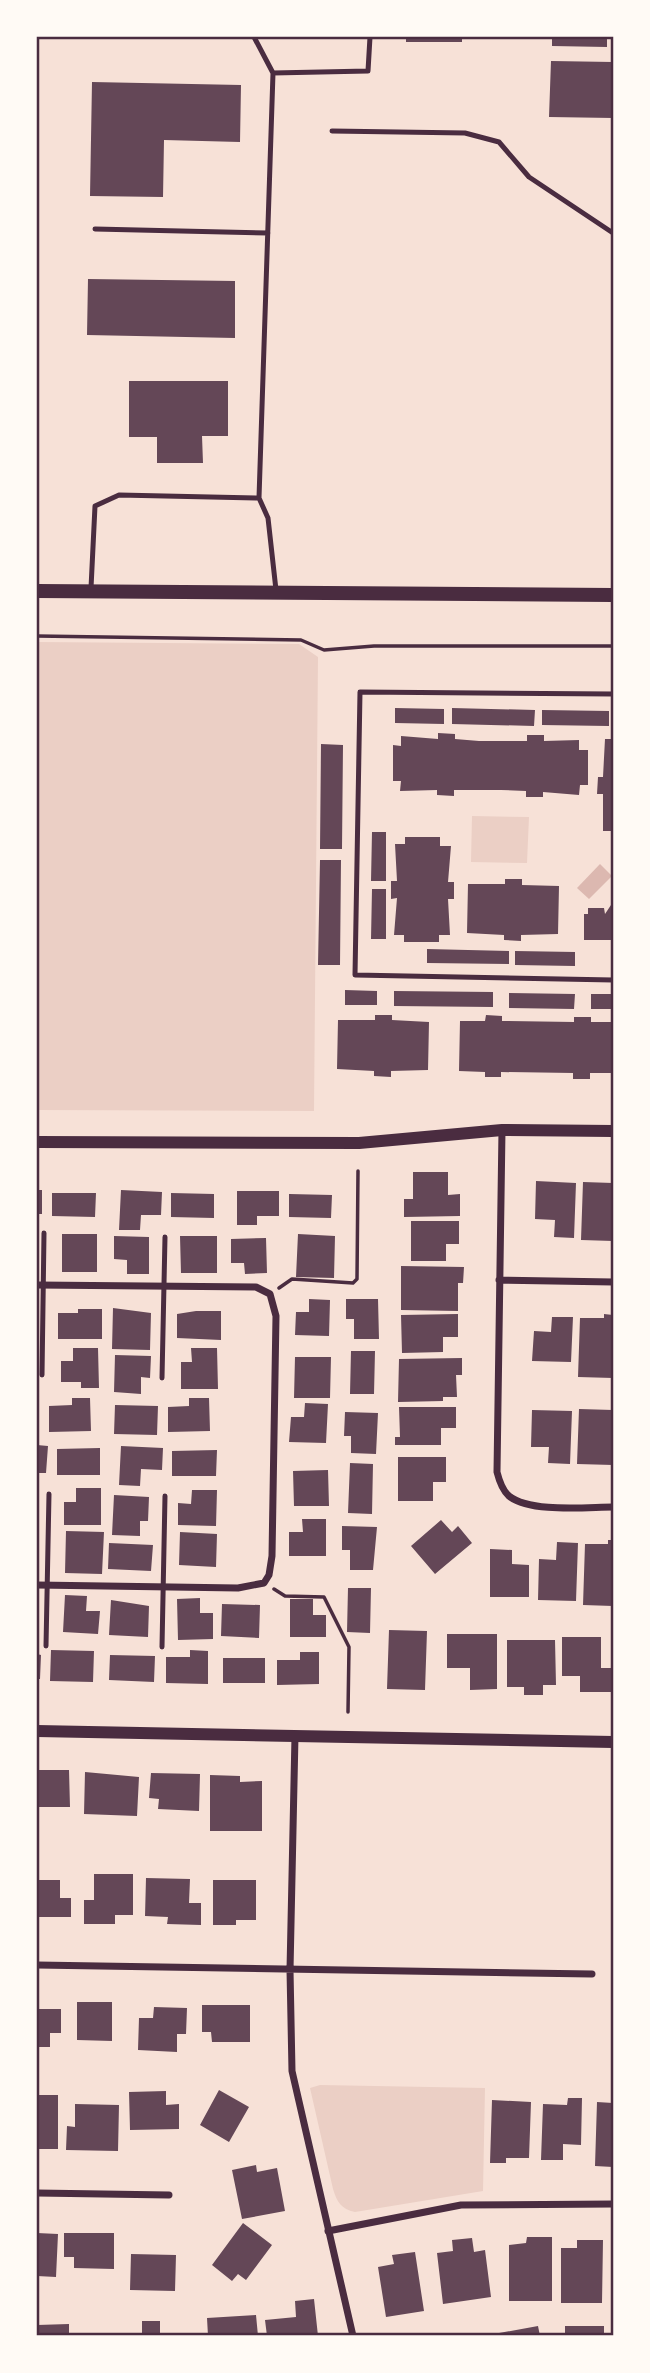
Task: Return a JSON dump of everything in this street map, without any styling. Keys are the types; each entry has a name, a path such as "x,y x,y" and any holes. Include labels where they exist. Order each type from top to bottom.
{"main road":[{"path":"37,591 613,595"}],"street":[{"path":"37,1142 359,1143 502,1130 613,1131"},
{"path":"502,1130 495,1459 500,1484 507,1495 532,1505 613,1507"},
{"path":"499,1280 613,1282"},
{"path":"37,1585 247,1588 264,1583 269,1575 272,1556 276,1316 271,1294 248,1286 40,1285"},
{"path":"37,1731 613,1742"},
{"path":"295,1736 290,1970 292,2071 353,2336"},
{"path":"37,1965 592,1974"},
{"path":"37,2193 169,2195"},
{"path":"328,2231 461,2205 613,2204"}],"lane":[{"path":"254,37 273,73 259,498 268,518 276,593"},
{"path":"273,73 368,71 370,37"},
{"path":"332,131 465,133 499,142 529,177 601,228 613,233"},
{"path":"95,229 268,233"},
{"path":"91,592 95,506 119,495 259,498"},
{"path":"613,694 360,692 355,975 613,980"},
{"path":"42,1375 40,1285 44,1233"},
{"path":"162,1378 164,1237"},
{"path":"46,1646 49,1494"},
{"path":"162,1647 165,1496"}],"path":[{"path":"37,636 301,640 324,650 374,646 613,646"},
{"path":"292,1279 353,1283 357,1279 358,1171"},
{"path":"285,1595 324,1597 349,1647 348,1712"}],"shaded area":[{"path":"37,642 299,644 318,657 314,1111 37,1110"},
{"path":"472,816 529,817 527,863 471,862"},
{"path":"600,864 612,876 589,899 577,888"},
{"path":"320,2085 485,2088 483,2191 355,2212 346,2209 338,2201 333,2189 310,2088"}],"building":[{"path":"406,37 462,37 462,42 406,42"},
{"path":"552,37 607,37 607,47 552,46"},
{"path":"551,61 613,62 613,118 549,117"},
{"path":"92,82 241,85 240,142 164,140 163,197 90,196"},
{"path":"88,279 235,281 235,338 87,335"},
{"path":"129,381 228,381 228,436 202,436 203,463 157,463 157,437 129,437"},
{"path":"395,708 444,709 444,724 395,723"},
{"path":"452,708 535,710 534,726 452,724"},
{"path":"542,710 609,711 609,726 542,725"},
{"path":"438,733 455,734 455,739 479,741 527,741 527,735 544,735 544,741 579,740 579,750 588,750 588,785 580,785 579,795 543,792 543,797 526,797 526,791 454,790 454,796 437,795 437,790 400,791 401,781 393,781 393,745 401,746 401,736 438,739"},
{"path":"605,739 613,739 613,831 603,831 603,794 597,794 598,777 603,777"},
{"path":"321,744 343,745 342,849 320,849"},
{"path":"372,832 386,832 386,881 371,881"},
{"path":"405,837 440,837 440,846 451,846 448,882 454,882 454,899 448,899 450,935 439,935 439,942 404,942 404,935 394,935 397,898 391,899 391,881 397,881 395,844 405,844"},
{"path":"320,860 341,860 340,965 318,965"},
{"path":"505,879 522,879 522,885 559,886 558,934 521,935 521,941 504,940 504,935 467,933 468,884 505,884"},
{"path":"372,889 386,889 386,939 371,939"},
{"path":"613,902 613,940 584,940 584,914 588,914 588,908 604,908 605,914"},
{"path":"427,949 509,951 509,964 427,963"},
{"path":"515,951 575,952 575,966 515,965"},
{"path":"345,990 377,991 377,1005 345,1005"},
{"path":"394,991 493,992 493,1007 394,1006"},
{"path":"509,993 575,994 574,1009 509,1008"},
{"path":"591,994 613,994 613,1009 591,1009"},
{"path":"375,1015 392,1015 392,1020 429,1022 428,1070 391,1071 391,1077 374,1076 374,1071 337,1069 338,1020 375,1020"},
{"path":"486,1015 502,1016 502,1021 574,1022 574,1017 591,1017 591,1022 613,1022 613,1073 590,1073 590,1079 573,1079 573,1073 501,1072 501,1077 485,1077 485,1072 459,1071 460,1021 485,1021"},
{"path":"413,1172 448,1172 448,1195 460,1194 460,1216 404,1217 404,1199 413,1199"},
{"path":"536,1181 576,1183 574,1238 554,1237 555,1220 535,1219"},
{"path":"583,1182 613,1183 613,1241 581,1240"},
{"path":"37,1190 42,1190 42,1214 37,1214"},
{"path":"121,1190 162,1192 161,1215 141,1215 140,1230 119,1230"},
{"path":"237,1191 279,1191 279,1216 257,1216 257,1225 237,1225"},
{"path":"52,1193 96,1193 95,1217 52,1216"},
{"path":"171,1193 214,1194 214,1218 171,1217"},
{"path":"289,1194 332,1195 331,1218 289,1217"},
{"path":"411,1221 459,1221 459,1244 446,1244 446,1261 411,1261"},
{"path":"62,1234 97,1234 97,1272 62,1272"},
{"path":"298,1234 335,1236 334,1278 296,1277"},
{"path":"114,1236 149,1237 149,1274 127,1274 127,1260 114,1259"},
{"path":"180,1236 217,1236 217,1273 181,1273"},
{"path":"266,1238 267,1273 245,1274 244,1263 231,1263 231,1239"},
{"path":"401,1266 464,1267 463,1283 458,1283 458,1311 401,1310"},
{"path":"309,1299 330,1300 329,1336 295,1335 296,1312 309,1312"},
{"path":"346,1299 378,1299 379,1339 354,1339 354,1319 346,1319"},
{"path":"113,1308 151,1313 150,1350 112,1349"},
{"path":"78,1309 102,1309 102,1339 58,1339 58,1313 78,1313"},
{"path":"221,1311 221,1340 177,1338 177,1314"},
{"path":"458,1314 458,1337 443,1337 443,1352 402,1353 401,1315"},
{"path":"604,1314 613,1315 613,1378 578,1377 580,1318 604,1318"},
{"path":"552,1317 573,1317 571,1362 532,1361 534,1331 551,1332"},
{"path":"73,1348 98,1348 99,1388 81,1388 81,1382 61,1382 61,1361 73,1361"},
{"path":"191,1348 217,1348 218,1389 181,1389 181,1362 192,1362"},
{"path":"351,1351 375,1351 374,1394 350,1394"},
{"path":"115,1355 151,1356 150,1378 141,1377 141,1394 114,1392"},
{"path":"295,1357 331,1357 330,1398 294,1398"},
{"path":"462,1358 462,1375 456,1375 457,1397 443,1397 443,1401 398,1402 399,1359"},
{"path":"72,1398 90,1398 91,1431 49,1432 49,1406 72,1405"},
{"path":"189,1398 209,1398 210,1431 168,1432 168,1407 189,1406"},
{"path":"305,1403 328,1404 326,1443 289,1442 291,1417 304,1417"},
{"path":"115,1405 158,1406 157,1435 114,1434"},
{"path":"399,1407 456,1407 456,1428 441,1428 441,1445 395,1445 395,1437 400,1437"},
{"path":"579,1409 613,1410 613,1465 577,1464"},
{"path":"532,1410 572,1411 570,1464 548,1463 549,1447 531,1447"},
{"path":"345,1412 378,1413 376,1454 351,1453 351,1436 344,1436"},
{"path":"37,1445 48,1446 46,1473 37,1473"},
{"path":"121,1446 163,1448 162,1470 141,1469 140,1486 119,1485"},
{"path":"100,1448 100,1475 57,1475 57,1449"},
{"path":"217,1450 216,1476 172,1476 172,1451"},
{"path":"398,1457 446,1457 446,1482 433,1482 433,1501 398,1501"},
{"path":"350,1463 373,1464 372,1514 348,1513"},
{"path":"328,1470 329,1506 294,1506 293,1471"},
{"path":"76,1488 101,1488 101,1525 64,1525 64,1502 76,1502"},
{"path":"192,1490 217,1490 216,1526 178,1525 178,1503 191,1504"},
{"path":"114,1495 149,1497 148,1521 140,1521 140,1536 112,1535"},
{"path":"302,1519 326,1519 326,1556 289,1556 289,1532 303,1532"},
{"path":"441,1520 452,1532 458,1526 472,1543 435,1574 411,1546"},
{"path":"342,1526 377,1527 373,1570 350,1570 350,1550 342,1550"},
{"path":"66,1531 104,1532 102,1574 65,1573"},
{"path":"180,1532 217,1534 216,1567 179,1565"},
{"path":"608,1540 613,1540 613,1606 583,1605 585,1544 608,1544"},
{"path":"557,1542 578,1543 576,1601 538,1600 539,1559 556,1560"},
{"path":"109,1543 153,1545 151,1571 108,1569"},
{"path":"490,1549 512,1550 512,1564 529,1565 529,1597 490,1597"},
{"path":"348,1588 371,1588 370,1633 347,1632"},
{"path":"65,1595 87,1596 86,1611 100,1611 98,1634 63,1632"},
{"path":"200,1598 200,1613 213,1613 213,1639 178,1640 177,1599"},
{"path":"290,1599 313,1599 313,1615 326,1615 326,1637 290,1637"},
{"path":"111,1600 149,1606 148,1637 109,1635"},
{"path":"222,1604 260,1605 259,1638 221,1636"},
{"path":"389,1630 427,1631 425,1690 387,1689"},
{"path":"447,1634 497,1634 497,1689 470,1690 470,1668 447,1668"},
{"path":"562,1637 601,1637 601,1668 612,1668 612,1692 580,1692 580,1676 562,1676"},
{"path":"507,1640 555,1640 556,1685 543,1685 543,1695 524,1695 524,1687 507,1687"},
{"path":"51,1650 94,1651 93,1682 50,1681"},
{"path":"190,1650 208,1651 208,1684 166,1683 166,1657 190,1657"},
{"path":"300,1652 319,1652 319,1684 277,1685 277,1660 300,1660"},
{"path":"37,1654 41,1655 40,1679 37,1679"},
{"path":"110,1655 155,1656 154,1682 109,1680"},
{"path":"223,1658 265,1658 265,1683 223,1683"},
{"path":"37,1770 69,1770 70,1807 37,1807"},
{"path":"85,1772 139,1777 137,1816 84,1814"},
{"path":"151,1773 200,1774 199,1811 158,1809 159,1799 149,1798"},
{"path":"210,1775 240,1776 240,1782 262,1781 262,1831 210,1831"},
{"path":"94,1874 133,1874 133,1915 115,1915 115,1924 84,1924 84,1900 94,1900"},
{"path":"146,1878 190,1879 189,1903 201,1903 201,1925 167,1924 168,1917 145,1916"},
{"path":"37,1880 60,1880 60,1898 71,1898 71,1917 37,1917"},
{"path":"213,1880 256,1880 256,1920 236,1920 236,1925 213,1925"},
{"path":"77,2002 112,2002 112,2041 77,2040"},
{"path":"202,2005 250,2005 250,2042 212,2042 211,2032 202,2032"},
{"path":"154,2007 187,2008 186,2034 177,2034 177,2052 138,2050 139,2018 153,2018"},
{"path":"37,2009 61,2009 61,2033 50,2033 50,2047 37,2047"},
{"path":"219,2090 249,2107 229,2142 200,2125"},
{"path":"166,2091 166,2105 179,2104 179,2129 130,2130 129,2092"},
{"path":"37,2095 58,2095 58,2149 37,2149"},
{"path":"568,2098 582,2098 581,2145 563,2144 563,2160 541,2160 543,2104 567,2105"},
{"path":"492,2100 531,2102 529,2158 506,2158 506,2163 490,2163"},
{"path":"597,2102 613,2103 613,2167 595,2166"},
{"path":"75,2104 119,2105 118,2151 66,2150 67,2126 75,2127"},
{"path":"256,2165 257,2172 277,2168 285,2211 242,2219 232,2170"},
{"path":"243,2223 272,2245 246,2280 238,2274 232,2281 212,2265"},
{"path":"37,2233 58,2234 56,2277 37,2276"},
{"path":"64,2233 114,2233 114,2269 74,2268 74,2257 64,2257"},
{"path":"527,2237 552,2237 552,2301 509,2301 509,2245 526,2243"},
{"path":"472,2238 474,2252 485,2250 491,2297 443,2304 437,2253 453,2251 452,2240"},
{"path":"577,2240 603,2240 602,2303 561,2303 561,2248 577,2248"},
{"path":"415,2252 424,2311 386,2317 378,2267 394,2264 392,2255"},
{"path":"131,2254 176,2255 175,2291 130,2290"},
{"path":"314,2299 318,2336 267,2336 265,2320 296,2317 295,2301"},
{"path":"256,2315 258,2336 208,2336 207,2318"},
{"path":"142,2321 160,2321 160,2336 142,2336"},
{"path":"69,2324 69,2336 37,2336 37,2325"},
{"path":"538,2326 540,2336 488,2336 488,2335"},
{"path":"565,2326 604,2326 604,2336 565,2336"}]}
